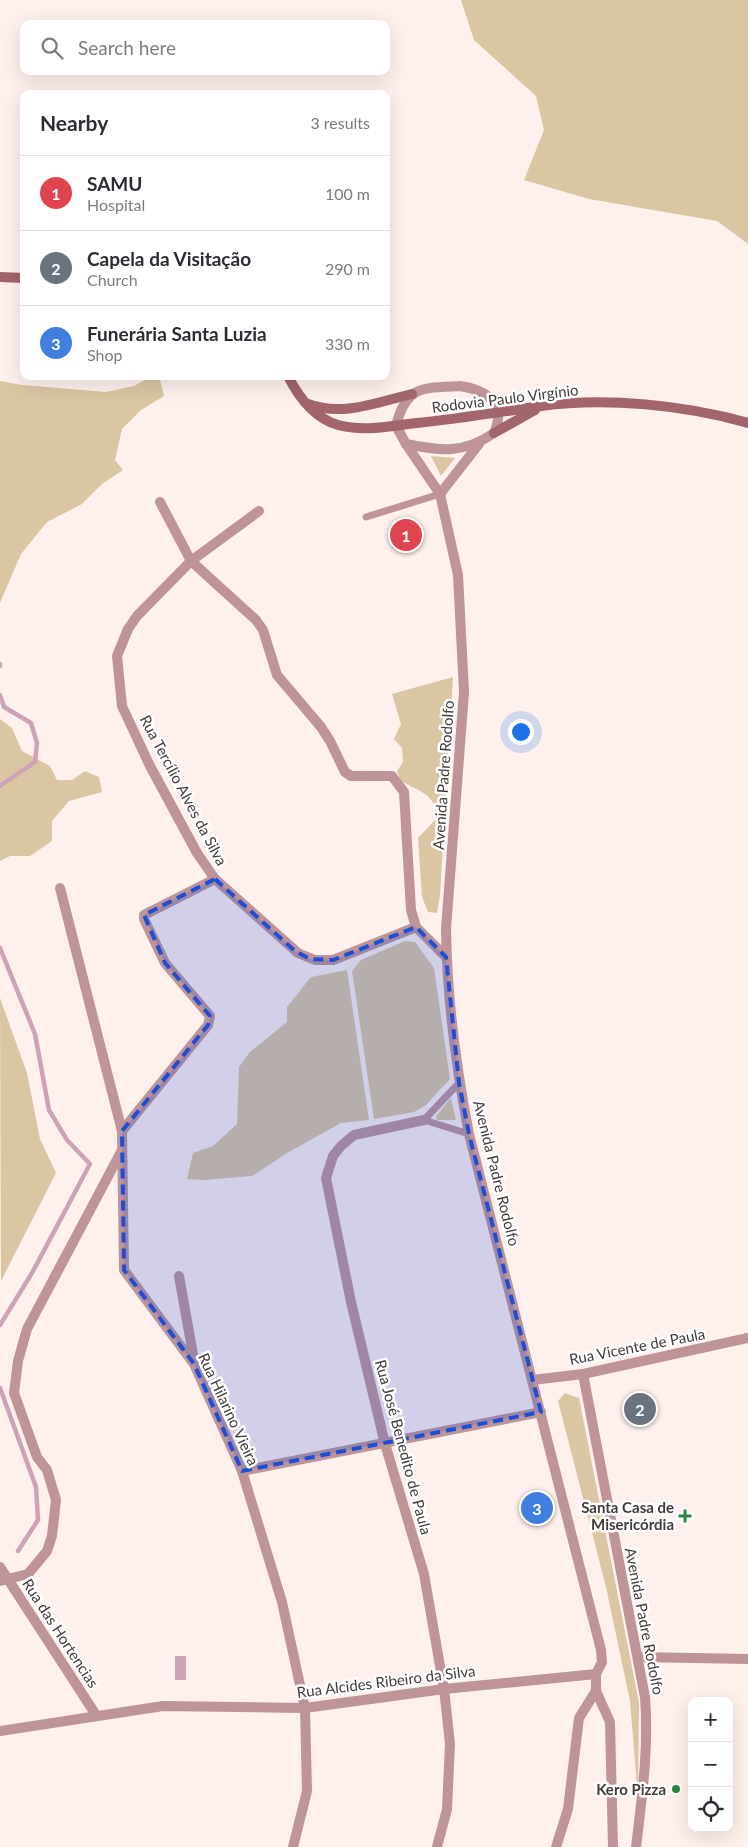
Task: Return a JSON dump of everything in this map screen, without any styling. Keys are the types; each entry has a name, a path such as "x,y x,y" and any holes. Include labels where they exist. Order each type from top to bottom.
{"main road":[{"path":"0,277 20,278"},
{"name":"Rodovia Paulo Virgínio","path":"290,380 297,394 320,419 360,428 396,426 498,414 542,406 632,404 679,408 748,423"},
{"path":"306,403 322,409 338,411 412,394"},
{"path":"494,433 542,406"}],"street":[{"path":"396,426 401,408 412,394 431,388 460,386 478,389 493,400 498,414 494,433 479,444 440,494"},
{"name":"Avenida Padre Rodolfo","path":"396,426 440,494 458,575 464,692 446,929 446,957 459,1083 469,1134 601,1650 602,1662 596,1674 596,1691 610,1722 613,1847"},
{"path":"406,444 434,450 451,450 479,444"},
{"path":"160,502 191,561 256,620 263,630 277,675 325,734 345,772 351,776 392,776 404,792 411,910 416,927 446,957"},
{"name":"Rua Tercílio Alves da Silva","path":"259,511 191,561 137,616 128,629 116,656 122,706 150,766 197,853 215,879 295,951 310,958 333,960 416,927"},
{"path":"122,1131 208,1025 210,1016 165,963 144,920 144,916 215,879"},
{"path":"60,888 122,1131"},
{"name":"Rua José Benedito de Paula","path":"424,1120 354,1135 333,1156 326,1178 340,1254 385,1444 424,1574 444,1689 450,1744 447,1808 437,1847"},
{"name":"Rua Hilarino Vieira","path":"122,1131 124,1270 194,1364 242,1471 282,1602 305,1708 307,1790 293,1847"},
{"path":"4,1580 28,1574 47,1551 52,1536 56,1500 48,1470 37,1456 14,1393 18,1361 26,1329 122,1149"},
{"path":"180,1276 194,1364"},
{"name":"Rua Vicente de Paula","path":"532,1380 583,1374 748,1338"},
{"name":"Avenida Padre Rodolfo","path":"583,1374 639,1657 645,1697 646,1745 636,1847"},
{"path":"242,1471 541,1412"},
{"name":"Rua das Hortencias","path":"0,1567 4,1580 96,1715"},
{"path":"639,1657 748,1659"},
{"name":"Rua Alcides Ribeiro da Silva","path":"0,1731 163,1706 305,1708 444,1689 596,1674"},
{"path":"556,1847 568,1808 579,1718 596,1691"}],"lane":[{"path":"366,517 440,494"},
{"path":"459,1083 424,1120 469,1134"}],"highlighted area":[{"path":"215,879 295,951 310,959 333,960 416,927 446,957 459,1083 469,1134 541,1412 242,1471 194,1364 124,1270 122,1131 208,1025 210,1016 165,963 144,915"}],"shaded area":[{"path":"461,0 748,0 748,244 717,221 589,199 524,180 544,130 536,96 474,40"},
{"path":"145,380 160,380 164,396 141,410 122,429 115,460 123,470 102,484 82,504 47,522 21,554 0,603 0,381 22,385 106,392 134,386"},
{"path":"431,456 455,458 441,476"},
{"path":"453,677 440,895 437,913 428,912 422,897 418,838 437,818 436,810 434,804 426,795 401,781 397,771 403,762 402,748 394,739 401,724 392,694"},
{"path":"0,719 12,728 22,751 50,766 57,780 72,780 85,771 99,777 102,792 69,801 52,821 52,841 30,856 10,856 0,861"},
{"path":"405,941 415,942 434,968 450,1079 425,1106 414,1112 374,1119 352,971 361,960"},
{"path":"347,970 369,1120 341,1123 287,1153 252,1176 203,1180 187,1179 193,1153 213,1146 237,1124 239,1067 250,1052 287,1022 287,1007 311,977"},
{"path":"0,998 27,1073 40,1139 56,1173 1,1281"},
{"path":"451,1098 456,1120 437,1120 436,1116"},
{"path":"565,1393 579,1398 639,1703 638,1799 630,1701 606,1587 558,1401"},
{"path":"175,1656 186,1656 186,1680 175,1680"}],"waterway":[{"path":"0,695 4,707 31,723 37,743 35,762 0,786"},
{"path":"0,948 35,1034 49,1110 67,1140 90,1164 32,1273 0,1325"},
{"path":"0,1388 36,1487 38,1520 18,1551"}],"place":[{"name":"SAMU","path":"406,535"},
{"name":"Capela da Visitação","path":"640,1409"},
{"name":"Funerária Santa Luzia","path":"537,1508"},
{"name":"Santa Casa de Misericórdia","path":"685,1516"},
{"name":"Kero Pizza","path":"676,1789"}]}
